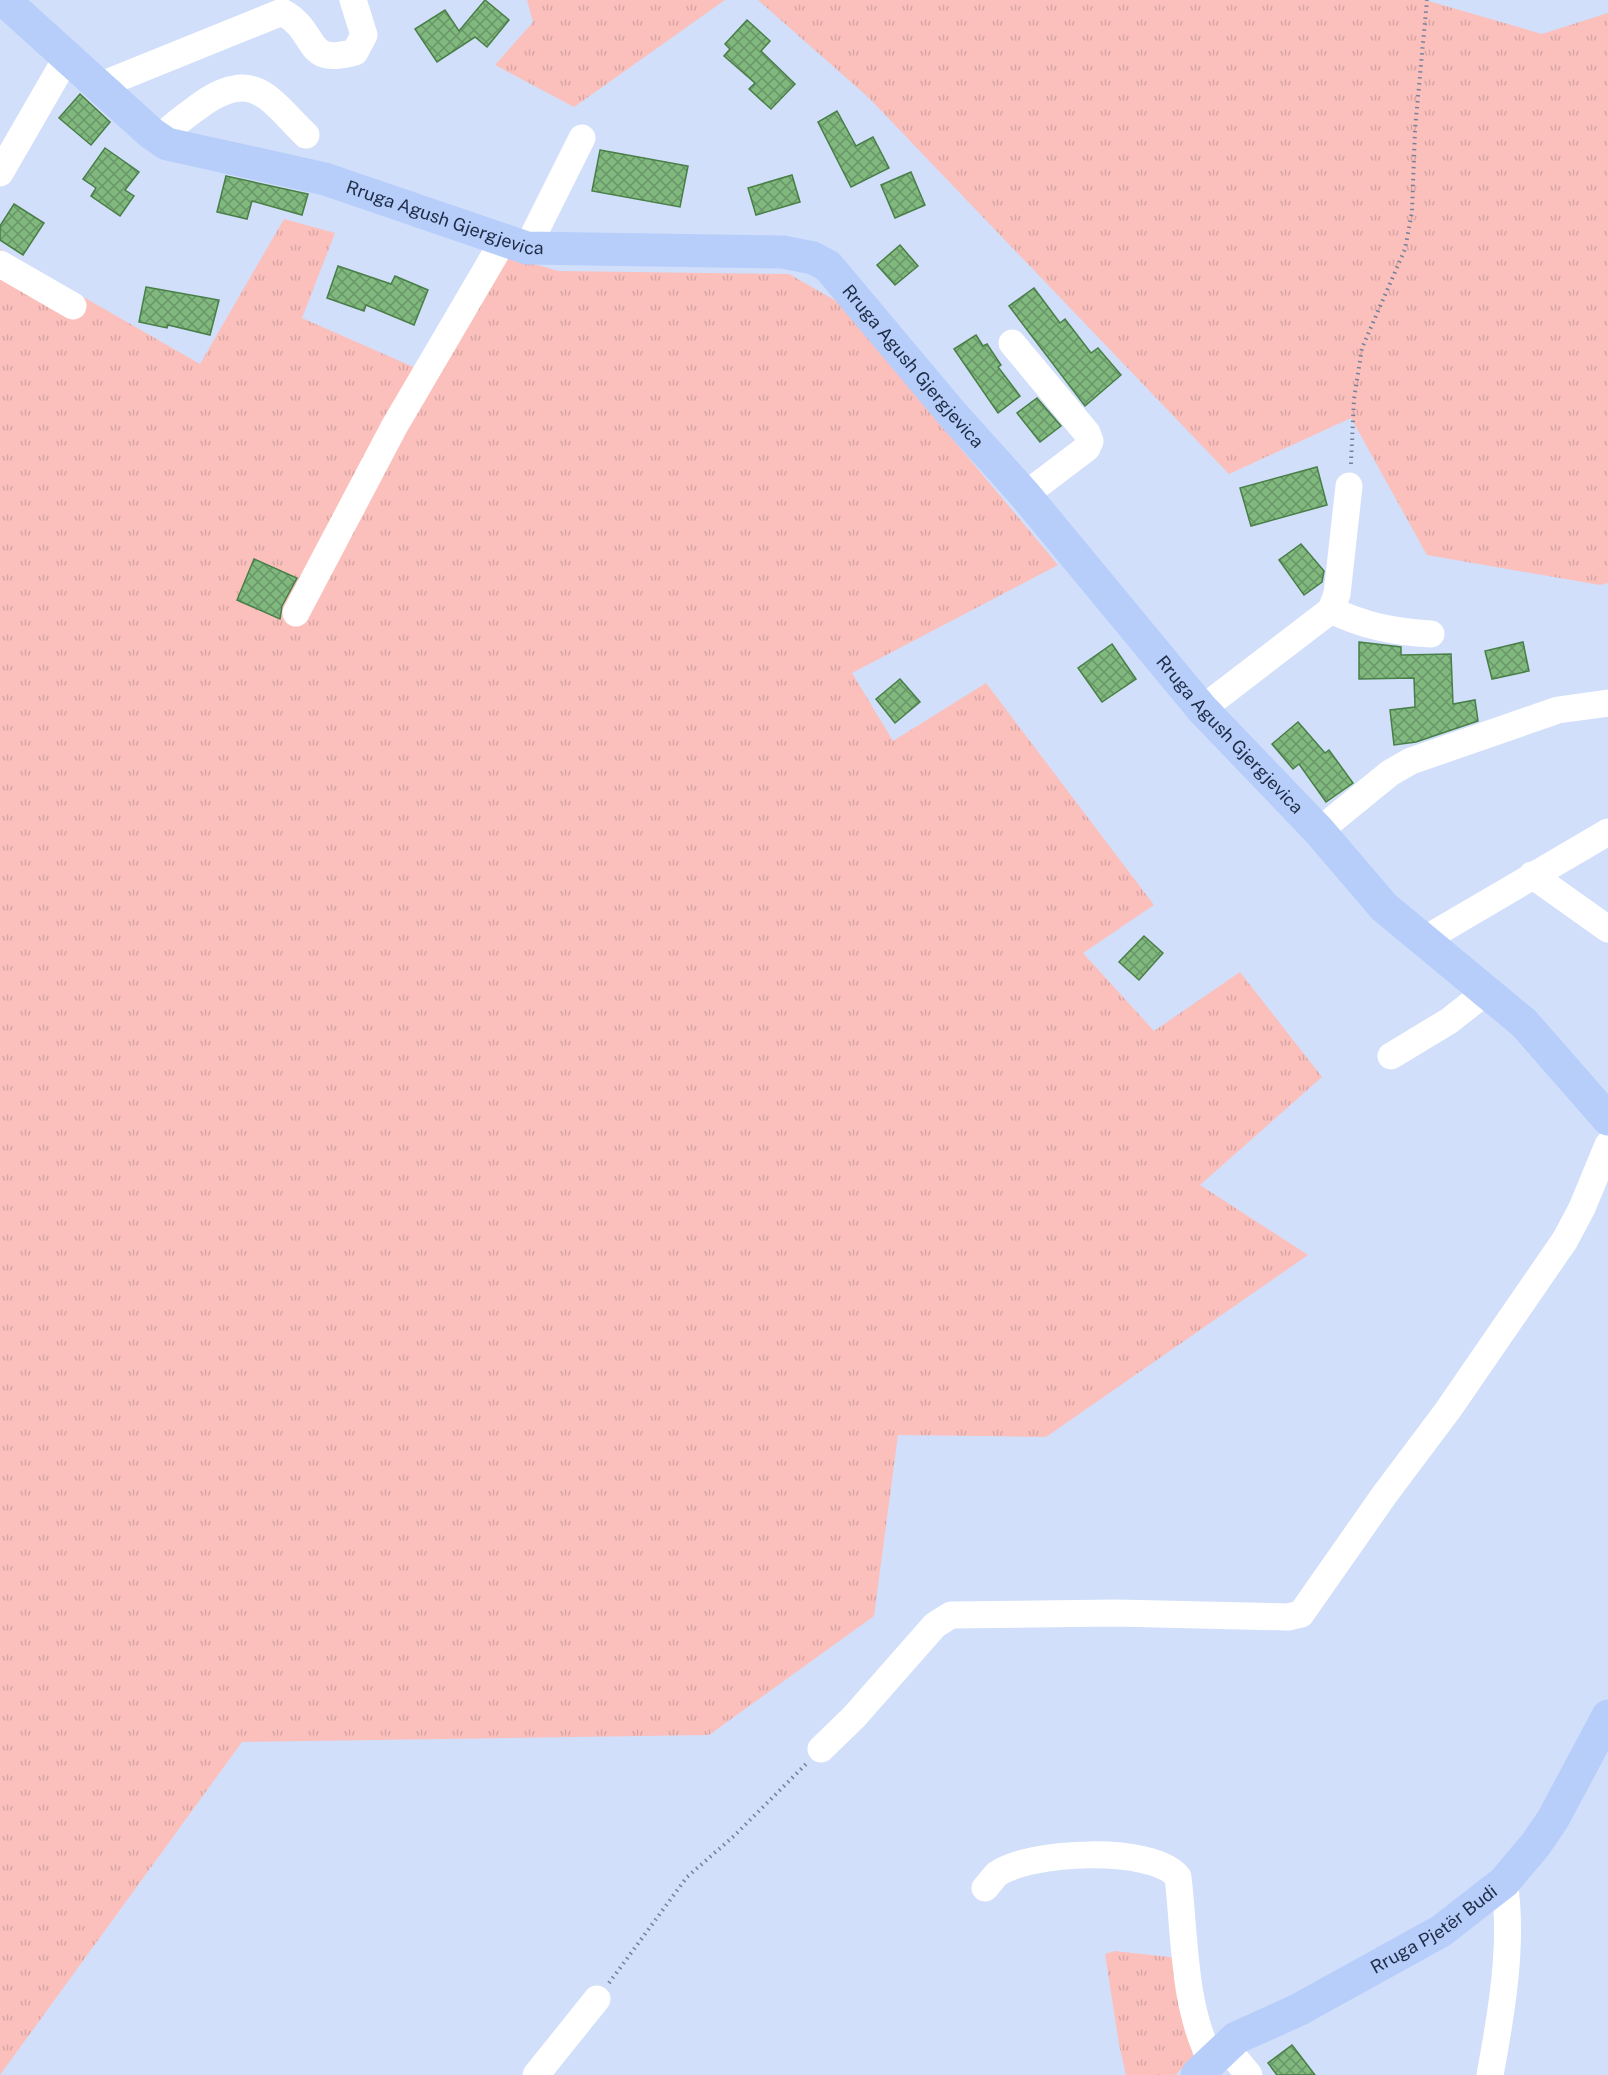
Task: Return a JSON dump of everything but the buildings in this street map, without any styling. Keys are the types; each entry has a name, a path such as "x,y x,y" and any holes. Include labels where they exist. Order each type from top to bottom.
{"main road":[{"name":"Rruga Agush Gjergjevica","path":"4,0 159,140 167,144 325,179 515,244 783,252 813,258 828,266 953,415 1025,495 1202,709 1319,831 1384,907 1422,941 1524,1023 1608,1119"},
{"name":"Rruga Pjetër Budi","path":"1211,2061 1247,2032 1298,2010 1432,1936 1504,1882 1536,1844 1553,1818 1608,1716"}],"street":[{"path":"99,86 282,12 298,20 322,55 333,58 355,52 364,35 353,0"},
{"path":"0,173 67,57"},
{"path":"159,140 171,126 219,92 243,87 267,97 306,135"},
{"path":"296,613 394,427 582,138"},
{"path":"0,264 73,306"},
{"path":"1012,343 1087,433 1090,441 1087,448 1025,495"},
{"path":"1202,709 1331,610 1337,594 1349,486"},
{"path":"1331,610 1353,621 1382,629 1431,634"},
{"path":"1319,831 1390,773 1411,761 1558,710 1608,703"},
{"path":"1422,941 1608,832"},
{"path":"1532,875 1608,929"},
{"path":"1391,1056 1449,1021 1487,991"},
{"path":"821,1749 854,1717 935,1625 951,1615 1117,1613 1288,1617 1301,1614 1385,1494 1448,1410 1565,1240 1582,1208 1608,1145"},
{"path":"985,1888 997,1874 1015,1866 1056,1857 1113,1856 1172,1869 1178,1877 1196,2014 1203,2046 1211,2061 1249,2075"},
{"path":"1490,2075 1501,2013 1508,1901 1504,1882"},
{"path":"536,2075 597,1999"}],"path":[{"path":"1349,486 1354,399 1362,348 1405,249 1412,212 1415,129 1427,0"},
{"path":"597,1999 687,1877 734,1836 821,1749"}],"green space":[{"path":"527,0 725,0 574,107 495,65 533,22"},
{"path":"758,0 1425,0 1542,34 1608,13 1608,583 1600,585 1427,555 1351,418 1229,474 868,97"},
{"path":"284,219 335,233 302,318 420,370 484,249 558,271 789,274 838,302 1058,565 852,673 893,741 986,683 1154,905 1083,953 1154,1031 1240,972 1322,1077 1200,1185 1308,1255 1046,1437 898,1435 874,1616 709,1735 242,1742 0,2075 0,249 200,364"},
{"path":"1115,1951 1178,1958 1193,2056 1176,2075 1126,2075 1105,1954"}]}
